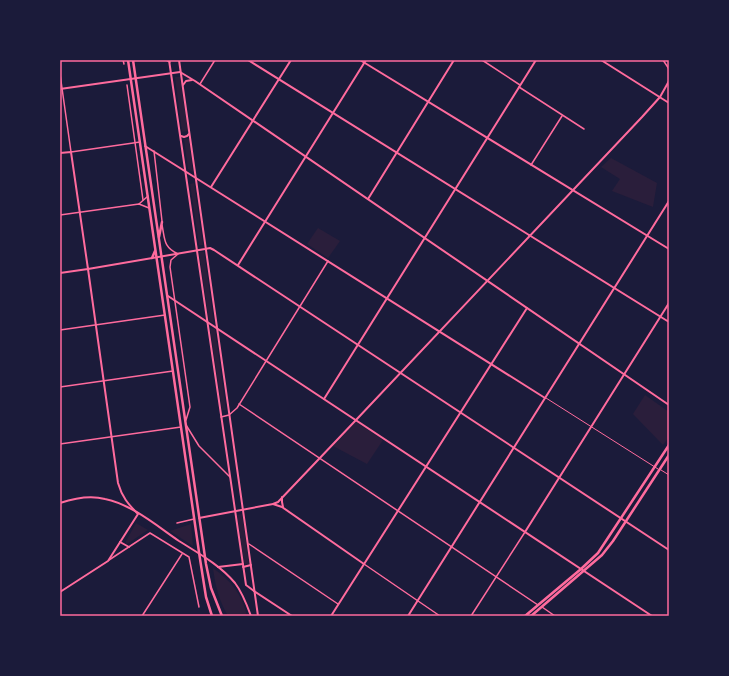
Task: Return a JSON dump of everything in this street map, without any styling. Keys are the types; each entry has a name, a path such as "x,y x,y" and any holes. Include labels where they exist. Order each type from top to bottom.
{"main road":[{"path":"128,60 198,550 206,597 212,616"},
{"path":"133,60 204,554 211,588 222,616"},
{"path":"179,60 258,616"},
{"path":"248,60 669,322"},
{"path":"211,187 291,60"},
{"path":"360,60 669,249"},
{"path":"238,265 366,60"},
{"path":"368,198 454,60"},
{"path":"324,399 536,60"},
{"path":"601,60 669,103"},
{"path":"170,61 246,585 292,616"},
{"path":"61,89 180,72 368,198 669,405"},
{"path":"182,87 186,80 191,79 195,81"},
{"path":"199,518 278,502 660,97 669,81"},
{"path":"181,135 185,137 189,134"},
{"path":"145,146 545,398"},
{"path":"60,153 71,152 120,490 126,501 138,514"},
{"path":"408,616 669,201"},
{"path":"159,239 162,222"},
{"path":"60,273 210,248 669,550"},
{"path":"152,258 156,251"},
{"path":"167,295 652,616"},
{"path":"524,532 669,303"},
{"path":"331,616 527,308"},
{"path":"582,570 598,553 669,445"},
{"path":"525,616 540,606 602,555 669,455"},
{"path":"282,497 283,508"},
{"path":"60,503 83,498 98,498 122,504 218,567 236,584 245,600 250,616"},
{"path":"272,504 277,504 364,564"},
{"path":"60,592 108,561 138,514"},
{"path":"120,542 129,548"},
{"path":"218,567 251,565"},
{"path":"531,616 540,606"}],"street":[{"path":"123,60 124,64"},
{"path":"166,60 170,61"},
{"path":"200,84 215,60"},
{"path":"482,60 584,129"},
{"path":"663,60 669,69"},
{"path":"60,74 71,152 140,142"},
{"path":"127,85 143,200"},
{"path":"531,165 563,115"},
{"path":"154,151 166,245 178,254 172,260 170,267 190,407 185,422 199,446 230,477"},
{"path":"139,204 148,196"},
{"path":"60,215 139,204 150,208"},
{"path":"221,417 229,415 235,411 328,261"},
{"path":"60,330 165,315"},
{"path":"60,387 173,371"},
{"path":"545,398 669,475"},
{"path":"239,404 555,616"},
{"path":"60,444 181,427"},
{"path":"177,523 194,519"},
{"path":"471,616 524,532"},
{"path":"108,561 150,533 189,557 199,607"},
{"path":"247,543 338,604"},
{"path":"142,616 182,553"},
{"path":"364,564 440,616"}],"shaded area":[{"path":"175,77 180,77 188,131 182,132"},
{"path":"184,139 189,139 193,172 188,169"},
{"path":"611,158 657,183 653,207 612,191 620,179 601,167"},
{"path":"194,183 203,245 199,245 190,184"},
{"path":"318,228 340,241 328,258 307,244"},
{"path":"199,252 204,252 214,323 209,321"},
{"path":"210,328 215,329 226,410 222,410"},
{"path":"645,395 669,412 669,437 663,445 633,414"},
{"path":"356,422 383,440 367,464 333,446"},
{"path":"242,514 249,564 245,564 244,562 237,515"},
{"path":"136,523 148,530 127,544 126,541"},
{"path":"191,524 193,546 170,531"},
{"path":"213,568 235,589 242,601 247,616 228,616 218,593"}]}
